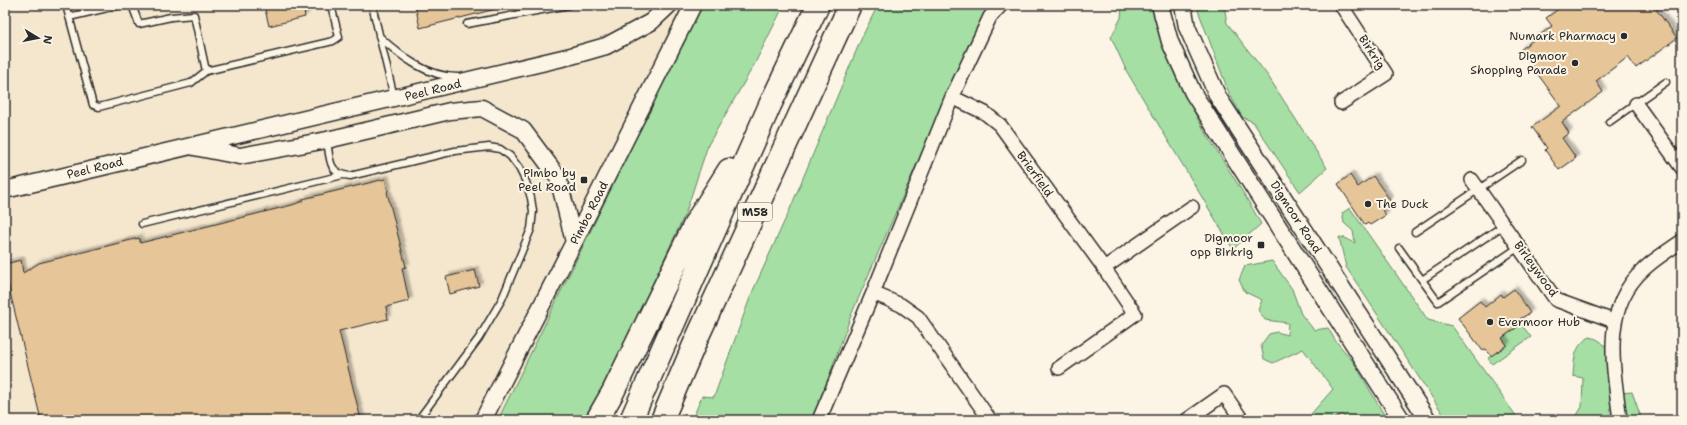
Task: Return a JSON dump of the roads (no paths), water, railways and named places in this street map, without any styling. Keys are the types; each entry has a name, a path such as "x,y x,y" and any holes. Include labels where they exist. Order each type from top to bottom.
{"highway":[{"name":"M58","path":"631,420 770,105 818,5"},
{"name":"M58","path":"662,420 701,330 850,5"},
{"path":"597,420 613,392 696,222 770,105"}],"street":[{"name":"Peel Road","path":"5,190 186,146 395,99 606,46 651,22 669,5"},
{"name":"Pimbo Road","path":"482,420 574,242 693,5"},
{"path":"819,420 873,294 952,97 990,17 1001,5"},
{"name":"Digmoor Road","path":"1182,5 1187,27 1218,97 1428,420"},
{"name":"Birkrig","path":"1341,103 1386,74 1342,5"},
{"name":"Digmoor Road","path":"1160,6 1170,42 1193,93 1402,420"},
{"name":"Brierfield","path":"952,97 985,113 1000,125 1104,268 1134,314 1059,368"},
{"path":"1636,104 1682,168"},
{"name":"Peel Road","path":"186,146 240,156 327,140 450,111 482,108 523,130 558,177 574,242"},
{"name":"Birleywood","path":"1476,185 1556,300 1614,321"},
{"path":"1104,268 1192,207"},
{"path":"1620,420 1612,350 1614,321 1619,304 1630,286 1643,270 1681,244"},
{"path":"873,294 901,305 918,317 990,420"},
{"path":"1187,420 1224,394 1242,420"}],"lane":[{"path":"66,5 93,105 100,107 191,83 206,71 333,42 339,37 331,5"},
{"path":"69,17 120,5"},
{"path":"132,5 139,24 171,17 194,15 206,71"},
{"path":"372,5 395,99"},
{"path":"467,24 569,5"},
{"path":"379,36 402,57 414,64 434,72 455,77 492,75"},
{"path":"1609,122 1666,82"},
{"path":"327,140 331,163 336,172 342,175 350,176 461,150 489,147 500,148 510,156 519,168 526,182 533,211 531,229 508,286 479,338 418,420"},
{"path":"1415,232 1476,185 1522,160"},
{"path":"142,224 342,175"},
{"path":"1422,280 1504,225"},
{"path":"1399,248 1438,302 1519,247"}],"place":[{"name":"Numark Pharmacy","path":"1624,36"},
{"name":"Digmoor Shopping Parade","path":"1575,63"},
{"name":"Pimbo by Peel Road","path":"584,180"},
{"name":"The Duck","path":"1368,204"},
{"name":"Digmoor opp Birkrig","path":"1261,245"},
{"name":"Evermoor Hub","path":"1490,322"}]}
